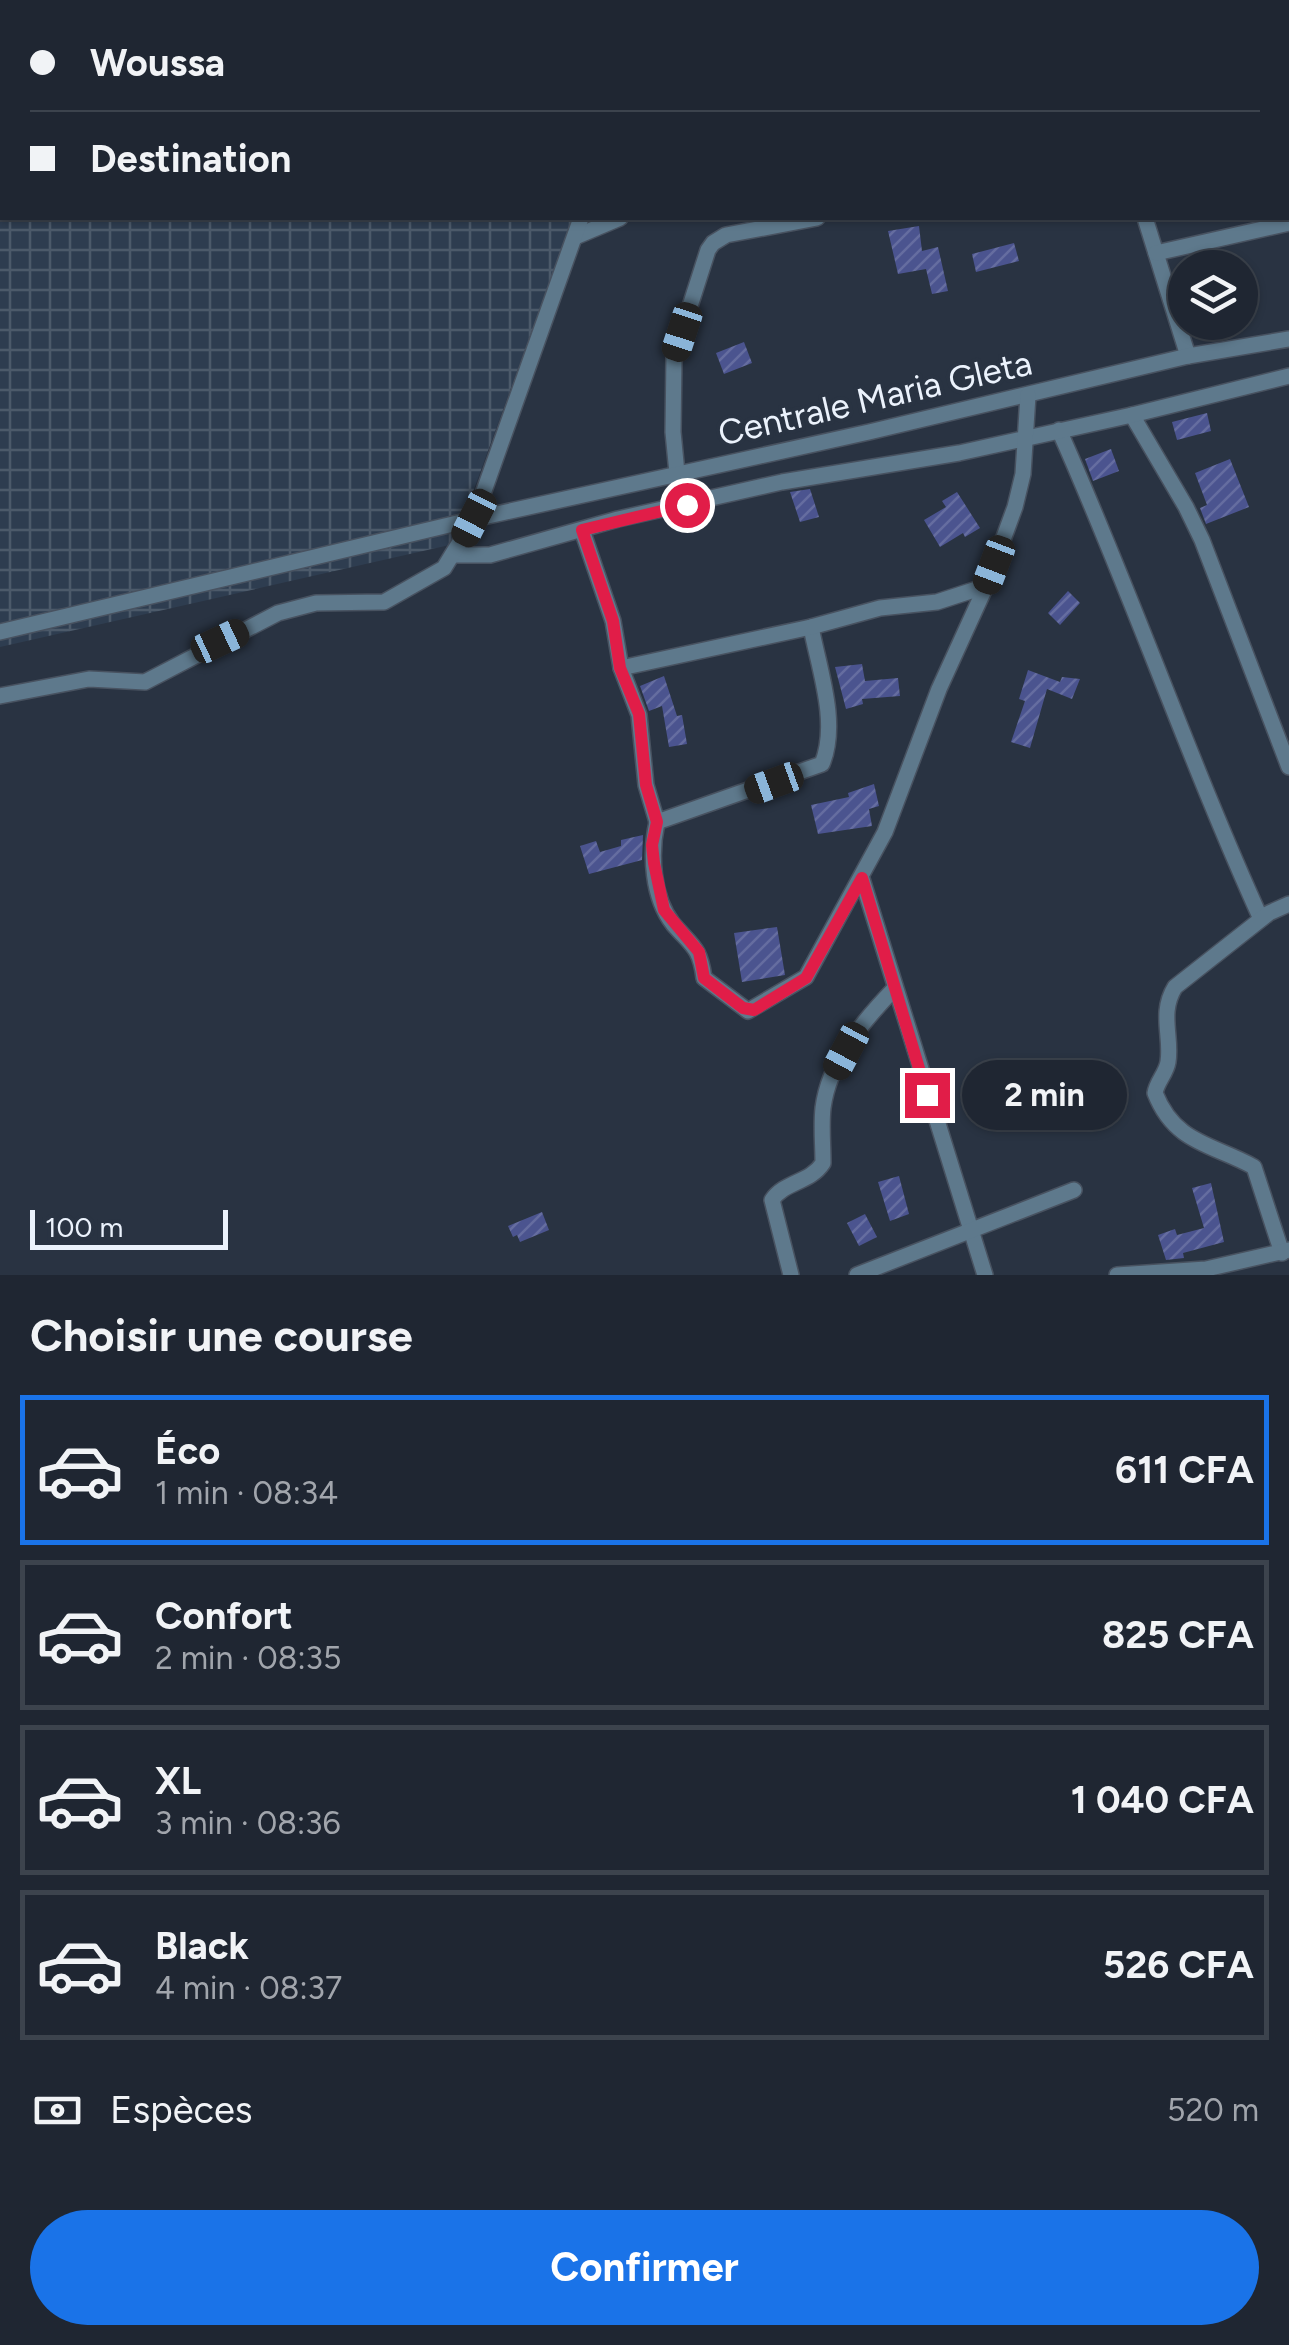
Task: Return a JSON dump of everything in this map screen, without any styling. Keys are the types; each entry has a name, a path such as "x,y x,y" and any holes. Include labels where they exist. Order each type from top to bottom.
{"street":[{"path":"3,697 89,680 145,682 220,641 295,607 335,601 384,602 444,568 474,518 580,220"},
{"path":"574,236 615,220"},
{"path":"677,472 674,356 708,250 726,235 806,220"},
{"path":"1146,220 1188,356"},
{"path":"1156,252 1289,223"},
{"name":"Centrale Maria Gleta","path":"0,632 474,518 1028,396 1188,356 1289,338"},
{"path":"455,555 490,554 782,482 959,453 1289,376"},
{"path":"582,530 613,621 620,668 639,714 646,785 657,822 652,845 664,910 699,952 704,978 748,1010 806,978 886,832 939,690 986,586 1015,507 1028,396"},
{"path":"1132,415 1202,540 1289,766"},
{"path":"1058,430 1261,919"},
{"path":"620,668 812,627 880,608 937,602 986,586"},
{"path":"657,822 822,764 828,748 828,720 812,627"},
{"path":"862,878 985,1275"},
{"path":"1117,1275 1206,1269 1285,1251 1254,1167 1201,1145 1173,1124 1155,1093 1168,1065 1165,1022 1174,987 1261,919 1289,904"},
{"path":"791,1275 772,1200 786,1187 810,1177 822,1164 823,1106 832,1078 860,1024 895,988"},
{"path":"856,1275 1074,1190"}],"shaded area":[{"path":"0,220 572,220 454,544 0,647"}],"building":[{"path":"919,226 922,251 938,247 948,291 932,294 926,269 898,274 888,231"},
{"path":"1014,243 1019,261 976,272 972,254"},
{"path":"744,342 752,363 724,374 716,353"},
{"path":"1207,413 1211,431 1177,440 1172,422"},
{"path":"1111,449 1119,471 1093,481 1085,459"},
{"path":"1230,459 1249,507 1206,524 1200,508 1207,505 1195,473"},
{"path":"810,489 819,517 800,522 790,492"},
{"path":"957,492 980,528 940,547 924,520 946,507 942,501"},
{"path":"1068,591 1080,603 1060,625 1048,613"},
{"path":"862,664 865,681 898,678 900,696 862,699 863,704 846,709 835,667"},
{"path":"1028,670 1060,682 1062,677 1080,679 1072,699 1047,689 1030,748 1011,742 1025,701 1019,699"},
{"path":"664,676 677,716 682,715 687,744 669,747 662,706 649,711 640,686"},
{"path":"874,784 879,806 869,809 872,826 818,834 811,805 849,797 848,793"},
{"path":"643,835 642,860 589,874 580,846 596,841 600,852 621,846 621,840"},
{"path":"777,927 785,975 742,982 734,933"},
{"path":"899,1176 909,1214 890,1221 878,1182"},
{"path":"1211,1183 1224,1242 1183,1253 1184,1258 1166,1260 1158,1235 1175,1229 1177,1235 1204,1228 1192,1188"},
{"path":"542,1212 549,1230 520,1242 517,1235 513,1237 508,1226"},
{"path":"865,1214 877,1237 859,1246 847,1223"}],"route":[{"path":"687,505 582,530 613,621 620,668 639,714 643,771 657,822 652,845 664,910 699,952 704,978 743,1008 754,1010 806,978 862,878 927,1095"}]}
